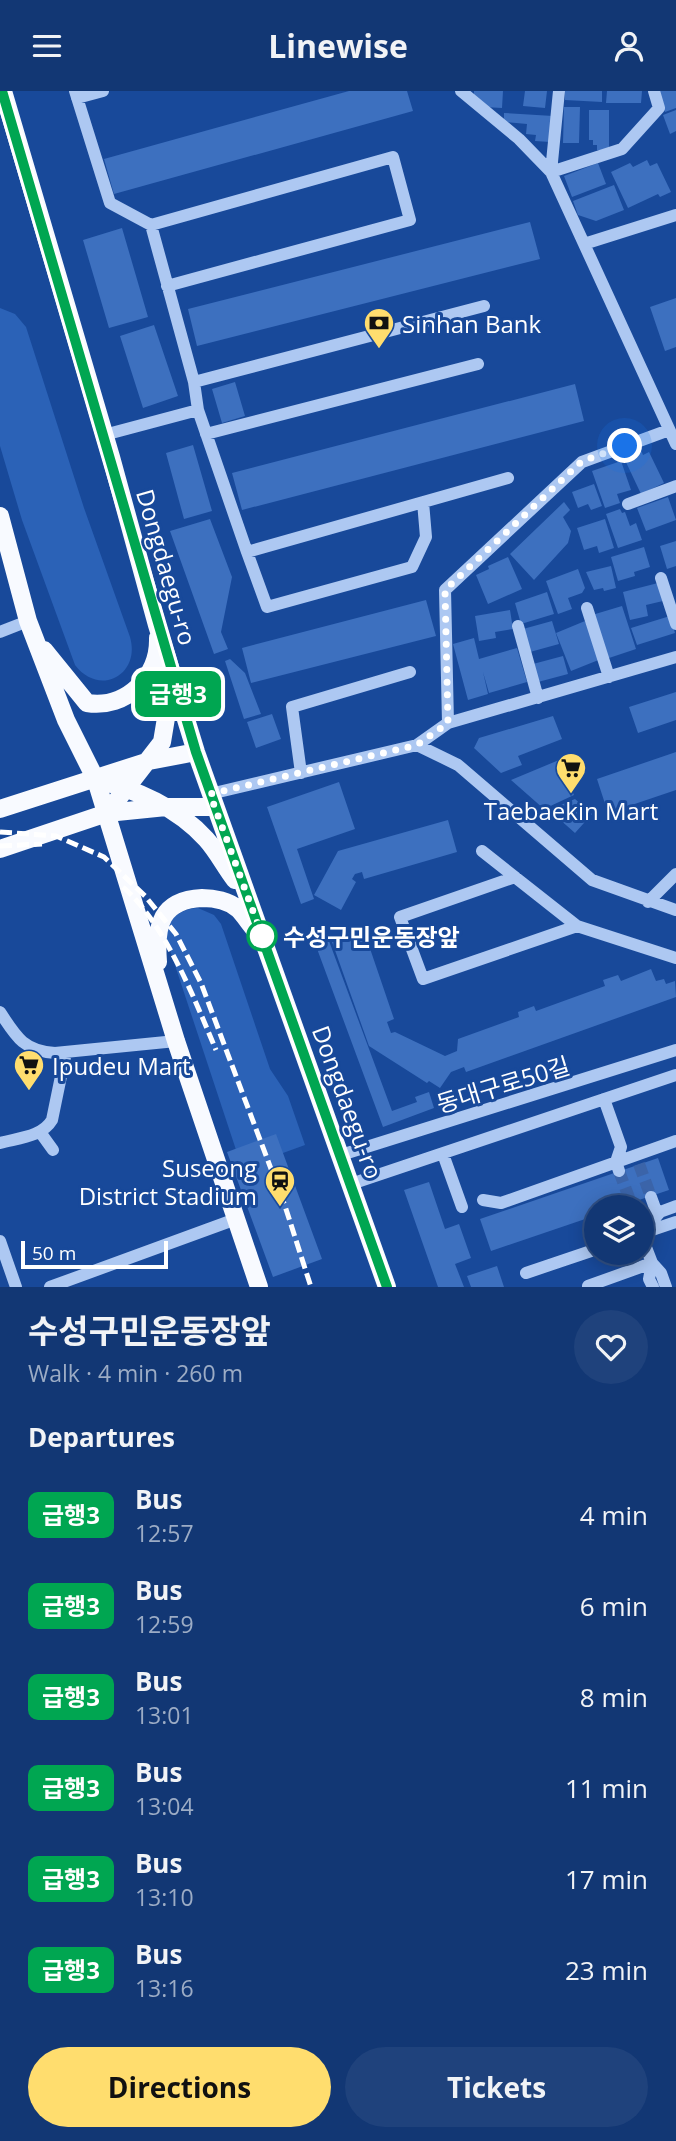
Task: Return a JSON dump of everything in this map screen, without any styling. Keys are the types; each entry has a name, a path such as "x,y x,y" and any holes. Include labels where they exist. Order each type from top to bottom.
{"main road":[{"name":"Dongdaegu-ro","path":"2,91 196,752 387,1287"},
{"path":"0,516 28,621 66,720 96,780 176,1041 259,1287"},
{"path":"36,639 87,703 99,705 131,694 145,681 158,649 157,625"},
{"path":"107,813 162,741 173,677"},
{"path":"0,809 149,761 196,752"},
{"path":"96,780 128,787 166,807 206,839 250,903"},
{"path":"0,849 107,813 212,801"},
{"path":"161,993 156,940 169,909 183,899 214,898 236,907 264,941"}],"street":[{"path":"103,91 76,95 110,203 151,225 393,156 410,220 167,286"},
{"path":"461,91 519,139 551,171 676,445"},
{"path":"551,171 559,91"},
{"path":"551,171 622,149 659,108 654,91"},
{"path":"584,244 676,215"},
{"path":"151,225 194,382 198,410 267,607 412,567 426,537 423,502"},
{"path":"194,382 484,306"},
{"path":"206,434 478,364"},
{"path":"104,435 198,410"},
{"path":"448,723 445,590 582,461 669,430"},
{"path":"247,552 508,478"},
{"path":"628,504 676,486"},
{"path":"661,579 676,624"},
{"path":"587,608 610,677"},
{"path":"0,632 28,621"},
{"path":"517,626 538,698"},
{"path":"212,801 301,773 417,745 448,723 676,657"},
{"path":"301,773 292,707 410,672"},
{"path":"417,745 458,765 592,880 676,910"},
{"path":"482,851 577,926 676,958"},
{"path":"648,902 676,874"},
{"path":"515,877 400,917 423,979 577,926"},
{"path":"0,1012 16,1036 27,1046 42,1052 176,1041"},
{"name":"동대구로50길","path":"341,1156 676,1049"},
{"path":"0,1143 40,1132 48,1127 52,1120 66,1052"},
{"name":"동대구로50길","path":"351,1184 676,1075"},
{"path":"604,1099 621,1147 618,1167"},
{"path":"40,1132 53,1150"},
{"path":"483,1200 501,1203 618,1167 676,1141"},
{"path":"621,1147 637,1160"},
{"path":"443,1154 462,1207"},
{"path":"654,1219 660,1212 676,1206"},
{"path":"50,1287 236,1219"},
{"path":"654,1230 676,1222"},
{"path":"0,1241 16,1287"},
{"path":"526,1273 584,1253"},
{"path":"588,1286 646,1265"},
{"path":"652,1265 649,1279 653,1287"},
{"path":"654,1265 661,1273 666,1287"}],"shaded area":[{"path":"0,308 15,314 26,327 84,508 130,637 132,650 124,671 106,680 85,675 75,665 22,520 0,446"},
{"path":"198,908 214,915 221,924 270,1069 288,1096 305,1145 242,1168 166,938 169,925 175,916 185,910"}],"building":[{"path":"349,91 407,91 413,111 114,194 104,159"},
{"path":"474,91 503,91 502,108 484,107 474,96"},
{"path":"525,91 547,91 545,108 523,106"},
{"path":"565,91 602,91 602,102 565,100"},
{"path":"607,91 642,91 641,103 606,103"},
{"path":"656,91 676,91 676,108 665,112"},
{"path":"564,107 580,107 579,143 563,143"},
{"path":"589,110 609,110 609,150 597,150 593,140 589,140"},
{"path":"676,110 676,131 670,134 663,115"},
{"path":"504,113 553,116 550,142 535,141 536,135 526,134 527,124 504,122"},
{"path":"647,160 650,166 657,163 671,192 660,197 658,194 628,208 611,172 630,163 633,167"},
{"path":"598,163 606,184 572,197 564,176"},
{"path":"614,185 624,210 596,221 578,215 573,201"},
{"path":"530,222 540,259 197,346 188,309"},
{"path":"122,228 148,317 109,328 83,240"},
{"path":"676,298 676,347 665,351 650,307"},
{"path":"154,325 178,396 143,408 120,336"},
{"path":"235,382 245,416 222,423 212,389"},
{"path":"575,384 584,421 242,510 232,473"},
{"path":"193,445 212,511 184,519 166,453"},
{"path":"640,448 643,455 649,452 664,483 641,494 625,460 626,455"},
{"path":"621,461 631,490 617,494 620,503 605,508 592,471"},
{"path":"594,484 602,506 591,510 588,504 578,508 572,492"},
{"path":"668,497 676,520 646,531 637,508"},
{"path":"564,502 570,510 563,517 571,531 568,543 534,580 510,554"},
{"path":"620,509 622,513 625,512 630,526 636,523 642,540 618,548 606,514"},
{"path":"210,519 232,577 221,632 228,649 214,654 170,531"},
{"path":"605,519 614,548 599,553 597,546 584,550 577,528"},
{"path":"676,541 676,566 667,569 660,546"},
{"path":"644,547 650,567 634,572 635,576 618,581 611,557"},
{"path":"508,557 522,589 488,604 476,575"},
{"path":"611,566 616,588 594,590 586,572"},
{"path":"578,569 585,588 582,593 568,598 572,609 558,614 546,581"},
{"path":"658,583 663,601 646,605 648,616 630,620 623,592"},
{"path":"547,592 554,614 521,624 515,603"},
{"path":"426,600 436,636 251,683 242,648"},
{"path":"622,606 636,649 606,659 592,615"},
{"path":"510,610 513,629 495,632 496,638 479,641 475,616"},
{"path":"670,616 675,633 637,645 631,628"},
{"path":"552,621 559,644 530,652 523,629"},
{"path":"585,621 601,659 571,671 556,633"},
{"path":"474,638 479,659 517,648 527,682 489,693 483,672 488,694 468,700 453,644"},
{"path":"563,656 568,674 538,682 533,664"},
{"path":"230,659 245,673 261,714 244,719 225,661"},
{"path":"676,692 676,720 638,733 629,707"},
{"path":"272,714 281,739 256,748 247,722"},
{"path":"553,716 562,739 518,756 522,765 501,773 474,748 479,738"},
{"path":"676,752 676,790 608,813 597,779"},
{"path":"559,760 574,795 544,809 511,780"},
{"path":"339,782 355,829 297,849 314,899 301,904 267,807"},
{"path":"575,799 592,814 575,833 549,810"},
{"path":"448,820 457,852 364,879 362,872 355,874 352,879 356,882 341,910 314,895 338,851"},
{"path":"363,928 394,1019 387,1022 391,1033 395,1032 445,1056 457,1051 458,1039 519,1017 518,1012 534,1006 536,1011 605,986 603,980 618,975 621,981 651,969 656,981 664,979 666,984 675,981 676,997 466,1072 464,1067 451,1072 440,1088 429,1081 427,1083 369,1046 331,939"},
{"path":"329,941 392,1111 417,1102 415,1097 429,1092 434,1108 383,1127 316,946"},
{"path":"276,1134 322,1259 273,1277 227,1152"},
{"path":"658,1158 669,1190 654,1195 584,1195 584,1219 491,1251 480,1219"},
{"path":"429,1182 445,1229 459,1224 471,1258 455,1264 464,1287 438,1287 404,1190"},
{"path":"497,1266 504,1287 471,1287 467,1276"}],"tunnel":[{"path":"639,1164 650,1195"},
{"path":"619,1171 628,1195"}],"railway":[{"path":"0,832 56,836 104,857 145,896 176,934 201,983 285,1206 311,1287"},
{"path":"0,846 42,844"},
{"path":"123,887 153,921 166,942 216,1050"}],"bus line":[{"name":"급행3","path":"2,91 196,752 387,1287"}],"place":[{"name":"Sinhan Bank","path":"379,350"},
{"name":"Taebaekin Mart","path":"571,795"},
{"name":"수성구민운동장앞","path":"262,936"},
{"name":"Ipudeu Mart","path":"29,1092"},
{"name":"Suseong District Stadium","path":"280,1208"}],"route":[{"path":"262,936 264,941 210,794 417,745 448,723 445,590 582,461 625,446"}]}
